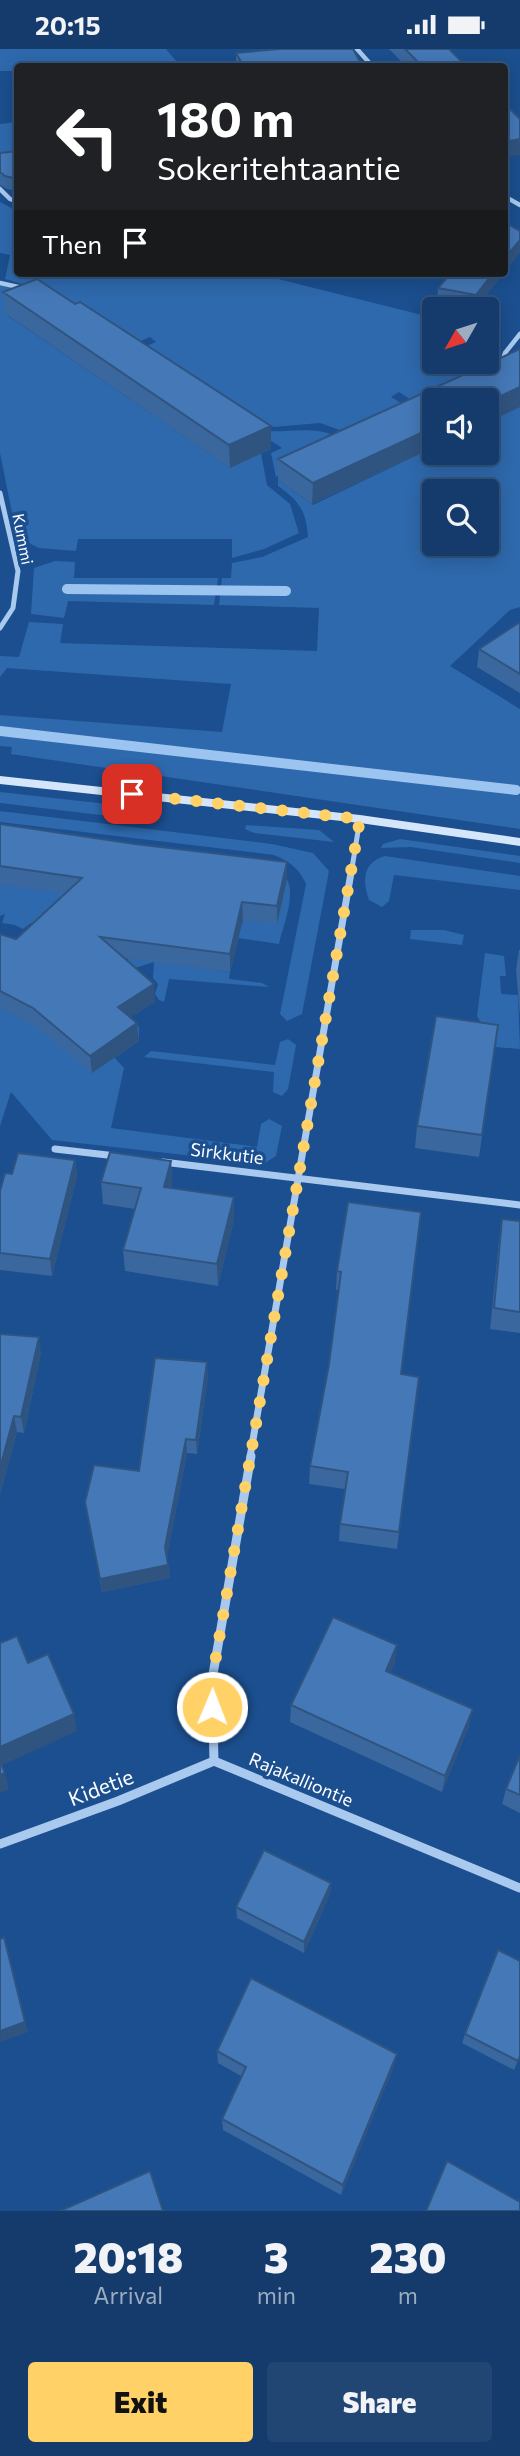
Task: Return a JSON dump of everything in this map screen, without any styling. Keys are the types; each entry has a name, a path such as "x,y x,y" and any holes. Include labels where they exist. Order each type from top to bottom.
{"street":[{"path":"357,49 369,63"},
{"path":"0,190 14,200"},
{"path":"0,283 27,289"},
{"path":"499,370 505,352 520,334"},
{"name":"Kummi","path":"0,493 18,571 13,608 0,628"},
{"path":"0,780 360,819 520,842"},
{"path":"214,1761 212,1680 296,1178 360,819"},
{"path":"55,1149 121,1157"},
{"name":"Sirkkutie","path":"160,1162 520,1205"},
{"name":"Kidetie","path":"0,1844 118,1801 214,1761"},
{"name":"Rajakalliontie","path":"214,1761 520,1888"}],"shaded area":[{"path":"0,49 166,49 178,63 14,63 14,71 0,71"},
{"path":"14,122 14,157 0,159 0,124"},
{"path":"0,202 14,209 14,277 270,277 422,315 422,375 463,375 468,378 446,388 422,388 422,398 414,402 399,392 391,397 406,406 348,433 320,423 274,427 249,424 136,350 156,342 150,337 129,346 47,291 5,279 10,255 0,253"},
{"path":"0,284 27,289 7,315 229,467 261,453 267,485 290,504 299,533 264,549 232,558 232,539 78,539 76,551 39,548 27,542 15,528 0,453"},
{"path":"520,402 520,607 510,610 450,666 520,709 520,829 11,754 12,747 0,746 0,715 222,732 231,684 7,668 0,677 0,656 19,657 29,622 63,624 60,643 317,651 319,608 219,605 222,578 231,578 232,563 262,557 308,537 300,507 278,486 278,480 313,505 422,453 422,465 499,465 499,415"},
{"path":"255,430 309,430 339,438 298,466 276,477 271,453 282,448"},
{"path":"55,561 75,562 74,578 218,578 214,605 68,601 64,618 31,614 34,568"},
{"path":"0,792 107,804 158,816 157,821 150,821 0,803"},
{"path":"0,811 272,844 313,853 329,871 302,1014 287,1021 280,1014 306,884 289,863 274,855 0,822"},
{"path":"246,825 319,830 334,842 254,833 245,829"},
{"path":"0,831 282,873 290,888 290,897 279,944 238,938 154,961 230,972 229,979 262,983 269,987 169,979 164,1002 155,994 158,984 153,978 154,962 125,971 131,949 46,931 31,923 23,929 2,923 5,914 0,916"},
{"path":"400,839 520,856 520,863 411,847 381,848 383,844"},
{"path":"385,856 520,876 520,890 394,875 389,901 382,907 369,900 365,879 368,867"},
{"path":"411,930 444,930 464,935 462,945 410,939"},
{"path":"0,943 114,1007 139,1027 139,1041 114,1057 124,1068 111,1128 257,1147 261,1124 269,1119 282,1126 276,1156 265,1163 255,1163 52,1140 11,1092 0,1126"},
{"path":"485,953 504,956 506,976 500,976 501,994 518,995 520,1049 495,1047 477,1016"},
{"path":"288,1039 296,1045 288,1089 282,1096 273,1092 274,1072 144,1057 151,1051 275,1065 280,1042"}],"building":[{"path":"280,49 353,49 361,63 242,63 236,53"},
{"path":"405,49 449,49 463,63 419,63"},
{"path":"508,107 520,119 520,139 508,141"},
{"path":"14,151 14,178 0,172 0,153"},
{"path":"508,224 520,231 520,240 508,254"},
{"path":"448,277 490,277 476,295 438,288"},
{"path":"37,279 75,304 80,302 271,426 229,445 3,292"},
{"path":"520,349 520,387 499,397 499,388 434,388 463,375 499,375 499,359"},
{"path":"422,394 422,433 313,483 278,459"},
{"path":"520,622 520,674 479,649"},
{"path":"0,824 135,844 287,862 277,906 242,902 230,954 100,937 154,984 118,1007 137,1023 90,1056 33,1008 0,991 0,934 16,939 82,878 0,866"},
{"path":"436,1016 498,1025 482,1135 417,1126"},
{"path":"110,1152 171,1161 164,1187 234,1197 217,1264 123,1250 141,1188 101,1182"},
{"path":"18,1153 75,1160 50,1259 0,1253 0,1191 5,1173 12,1174"},
{"path":"348,1202 421,1212 401,1374 419,1377 399,1532 340,1524 348,1472 310,1466 329,1364 341,1272 337,1271"},
{"path":"502,1219 520,1221 520,1312 494,1308"},
{"path":"0,1334 39,1337 21,1417 14,1416 0,1468"},
{"path":"155,1358 207,1362 196,1440 186,1439 165,1547 168,1565 100,1579 85,1502 94,1465 139,1471"},
{"path":"333,1617 397,1645 386,1671 473,1709 445,1776 291,1705"},
{"path":"17,1636 28,1663 48,1654 74,1714 0,1747 0,1643"},
{"path":"520,1755 520,1795 506,1789"},
{"path":"0,1761 5,1773 0,1775"},
{"path":"264,1850 331,1883 304,1942 236,1907"},
{"path":"4,1937 25,2022 0,2031 0,1939"},
{"path":"498,1950 520,1961 518,2061 465,2034"},
{"path":"251,1978 397,2054 343,2185 222,2119 246,2067 217,2051"},
{"path":"447,2161 520,2202 520,2211 426,2211"},
{"path":"150,2171 163,2211 60,2211"}],"waterway":[{"path":"67,589 286,591"},
{"path":"0,731 516,790"}],"route":[{"path":"132,794 360,819 341,913 212,1680 212,1707"}]}
